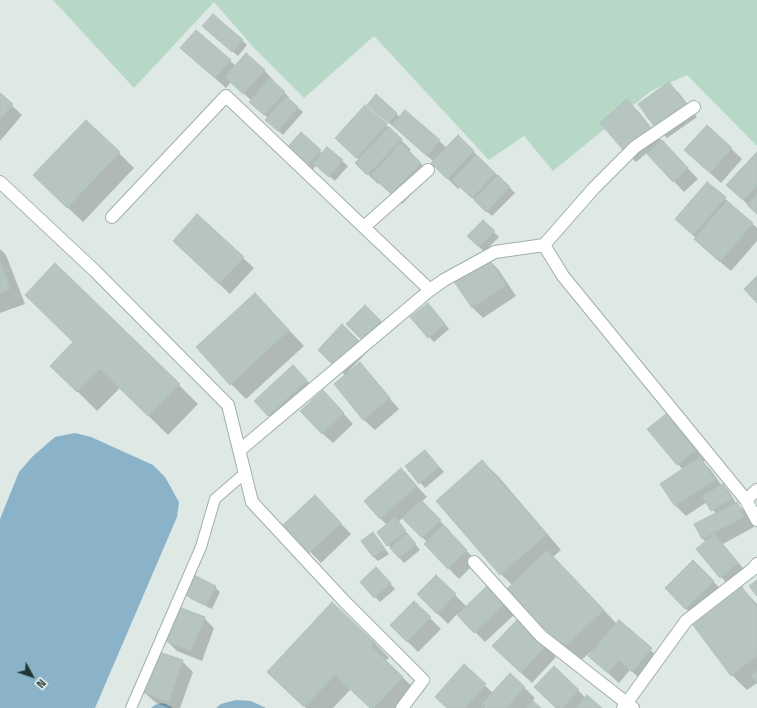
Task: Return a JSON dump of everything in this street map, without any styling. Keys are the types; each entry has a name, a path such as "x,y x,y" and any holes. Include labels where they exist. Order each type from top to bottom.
{"street":[{"path":"112,216 226,96 430,290"},
{"path":"240,450 430,290 444,280 495,252 544,245 593,189 635,147 694,106"},
{"path":"364,227 428,170"},
{"path":"0,182 95,271 228,405 252,502 345,602 423,680 402,708"},
{"path":"544,245 563,276 746,500 757,520"},
{"path":"746,500 757,490"},
{"path":"474,562 541,636 627,706 686,621 753,569 757,564"}],"lane":[{"path":"131,708 201,547 215,499 245,473"}],"green space":[{"path":"53,0 757,0 757,146 687,75 651,91 553,171 524,136 489,160 374,36 304,98 255,49 214,2 134,88"}],"water":[{"path":"75,433 91,437 153,465 165,477 179,502 177,517 95,708 0,708 0,519 19,472 33,456 55,437"},
{"path":"236,700 251,701 266,708 216,708 221,704"},
{"path":"161,703 166,704 173,708 151,708"}],"building":[{"path":"213,14 243,40 232,52 202,26"},
{"path":"196,30 231,60 215,78 180,48"},
{"path":"246,53 265,70 243,94 225,77"},
{"path":"270,78 285,92 264,115 249,102"},
{"path":"669,82 687,106 656,129 638,104"},
{"path":"0,93 13,104 0,119"},
{"path":"376,94 397,113 388,123 367,105"},
{"path":"286,96 298,107 278,131 265,120"},
{"path":"627,99 652,130 625,152 600,123"},
{"path":"365,105 387,124 356,158 335,138"},
{"path":"405,110 440,140 427,156 392,125"},
{"path":"86,120 120,152 67,208 33,175"},
{"path":"707,125 732,148 710,173 684,150"},
{"path":"389,127 402,139 367,175 355,163"},
{"path":"301,132 321,150 305,168 285,150"},
{"path":"458,135 474,151 447,179 431,163"},
{"path":"662,140 688,168 673,182 647,154"},
{"path":"401,143 421,163 391,194 371,175"},
{"path":"327,147 343,160 329,177 313,163"},
{"path":"757,152 757,186 743,200 726,185"},
{"path":"476,155 495,173 472,198 452,180"},
{"path":"498,175 510,187 486,212 474,200"},
{"path":"707,182 726,197 693,235 675,219"},
{"path":"757,194 757,214 747,205"},
{"path":"727,201 753,223 720,262 694,239"},
{"path":"197,214 244,257 219,284 173,241"},
{"path":"483,220 495,231 479,247 467,236"},
{"path":"487,257 506,285 472,308 453,280"},
{"path":"0,261 10,289 0,293"},
{"path":"55,263 180,384 148,416 100,369 77,392 50,366 73,342 25,295"},
{"path":"757,276 757,303 744,289"},
{"path":"255,293 289,330 230,385 196,347"},
{"path":"428,303 445,324 428,338 410,317"},
{"path":"365,305 381,321 362,340 346,324"},
{"path":"342,324 358,340 334,366 318,350"},
{"path":"360,362 390,398 363,420 334,384"},
{"path":"293,365 307,380 268,416 254,401"},
{"path":"323,390 344,413 322,434 300,411"},
{"path":"666,414 695,450 677,465 647,429"},
{"path":"425,450 439,467 419,484 405,466"},
{"path":"700,457 715,480 675,506 660,484"},
{"path":"482,460 547,534 500,575 436,501"},
{"path":"401,468 417,486 380,519 364,501"},
{"path":"723,484 732,499 711,511 702,496"},
{"path":"315,495 341,523 309,553 283,525"},
{"path":"421,500 441,520 422,538 402,518"},
{"path":"737,502 744,517 702,539 694,524"},
{"path":"395,517 406,531 387,546 377,532"},
{"path":"443,525 467,550 448,569 424,544"},
{"path":"373,532 385,549 373,557 361,541"},
{"path":"407,533 416,544 399,558 390,548"},
{"path":"714,534 738,563 720,578 696,549"},
{"path":"547,550 604,610 563,648 507,589"},
{"path":"693,560 714,581 685,609 665,588"},
{"path":"376,567 391,583 374,598 360,582"},
{"path":"194,575 216,586 206,605 184,594"},
{"path":"436,575 456,594 437,614 417,594"},
{"path":"757,580 757,596 749,586"},
{"path":"487,586 504,604 474,633 457,615"},
{"path":"742,587 757,607 757,656 731,676 693,625"},
{"path":"414,601 431,617 407,642 390,625"},
{"path":"332,602 374,642 371,646 403,677 374,708 370,708 335,675 304,707 267,672"},
{"path":"179,607 205,617 191,651 165,641"},
{"path":"518,619 546,646 521,673 492,646"},
{"path":"619,620 652,648 632,672 619,660 608,673 588,656"},
{"path":"159,652 183,660 169,702 144,693"},
{"path":"464,664 486,684 465,708 447,708 435,697"},
{"path":"554,666 579,690 562,708 556,708 534,687"},
{"path":"757,671 757,684 751,676"},
{"path":"510,673 525,687 506,708 487,708 482,704"},
{"path":"587,695 602,708 576,708"},
{"path":"533,701 541,708 527,708"}]}
